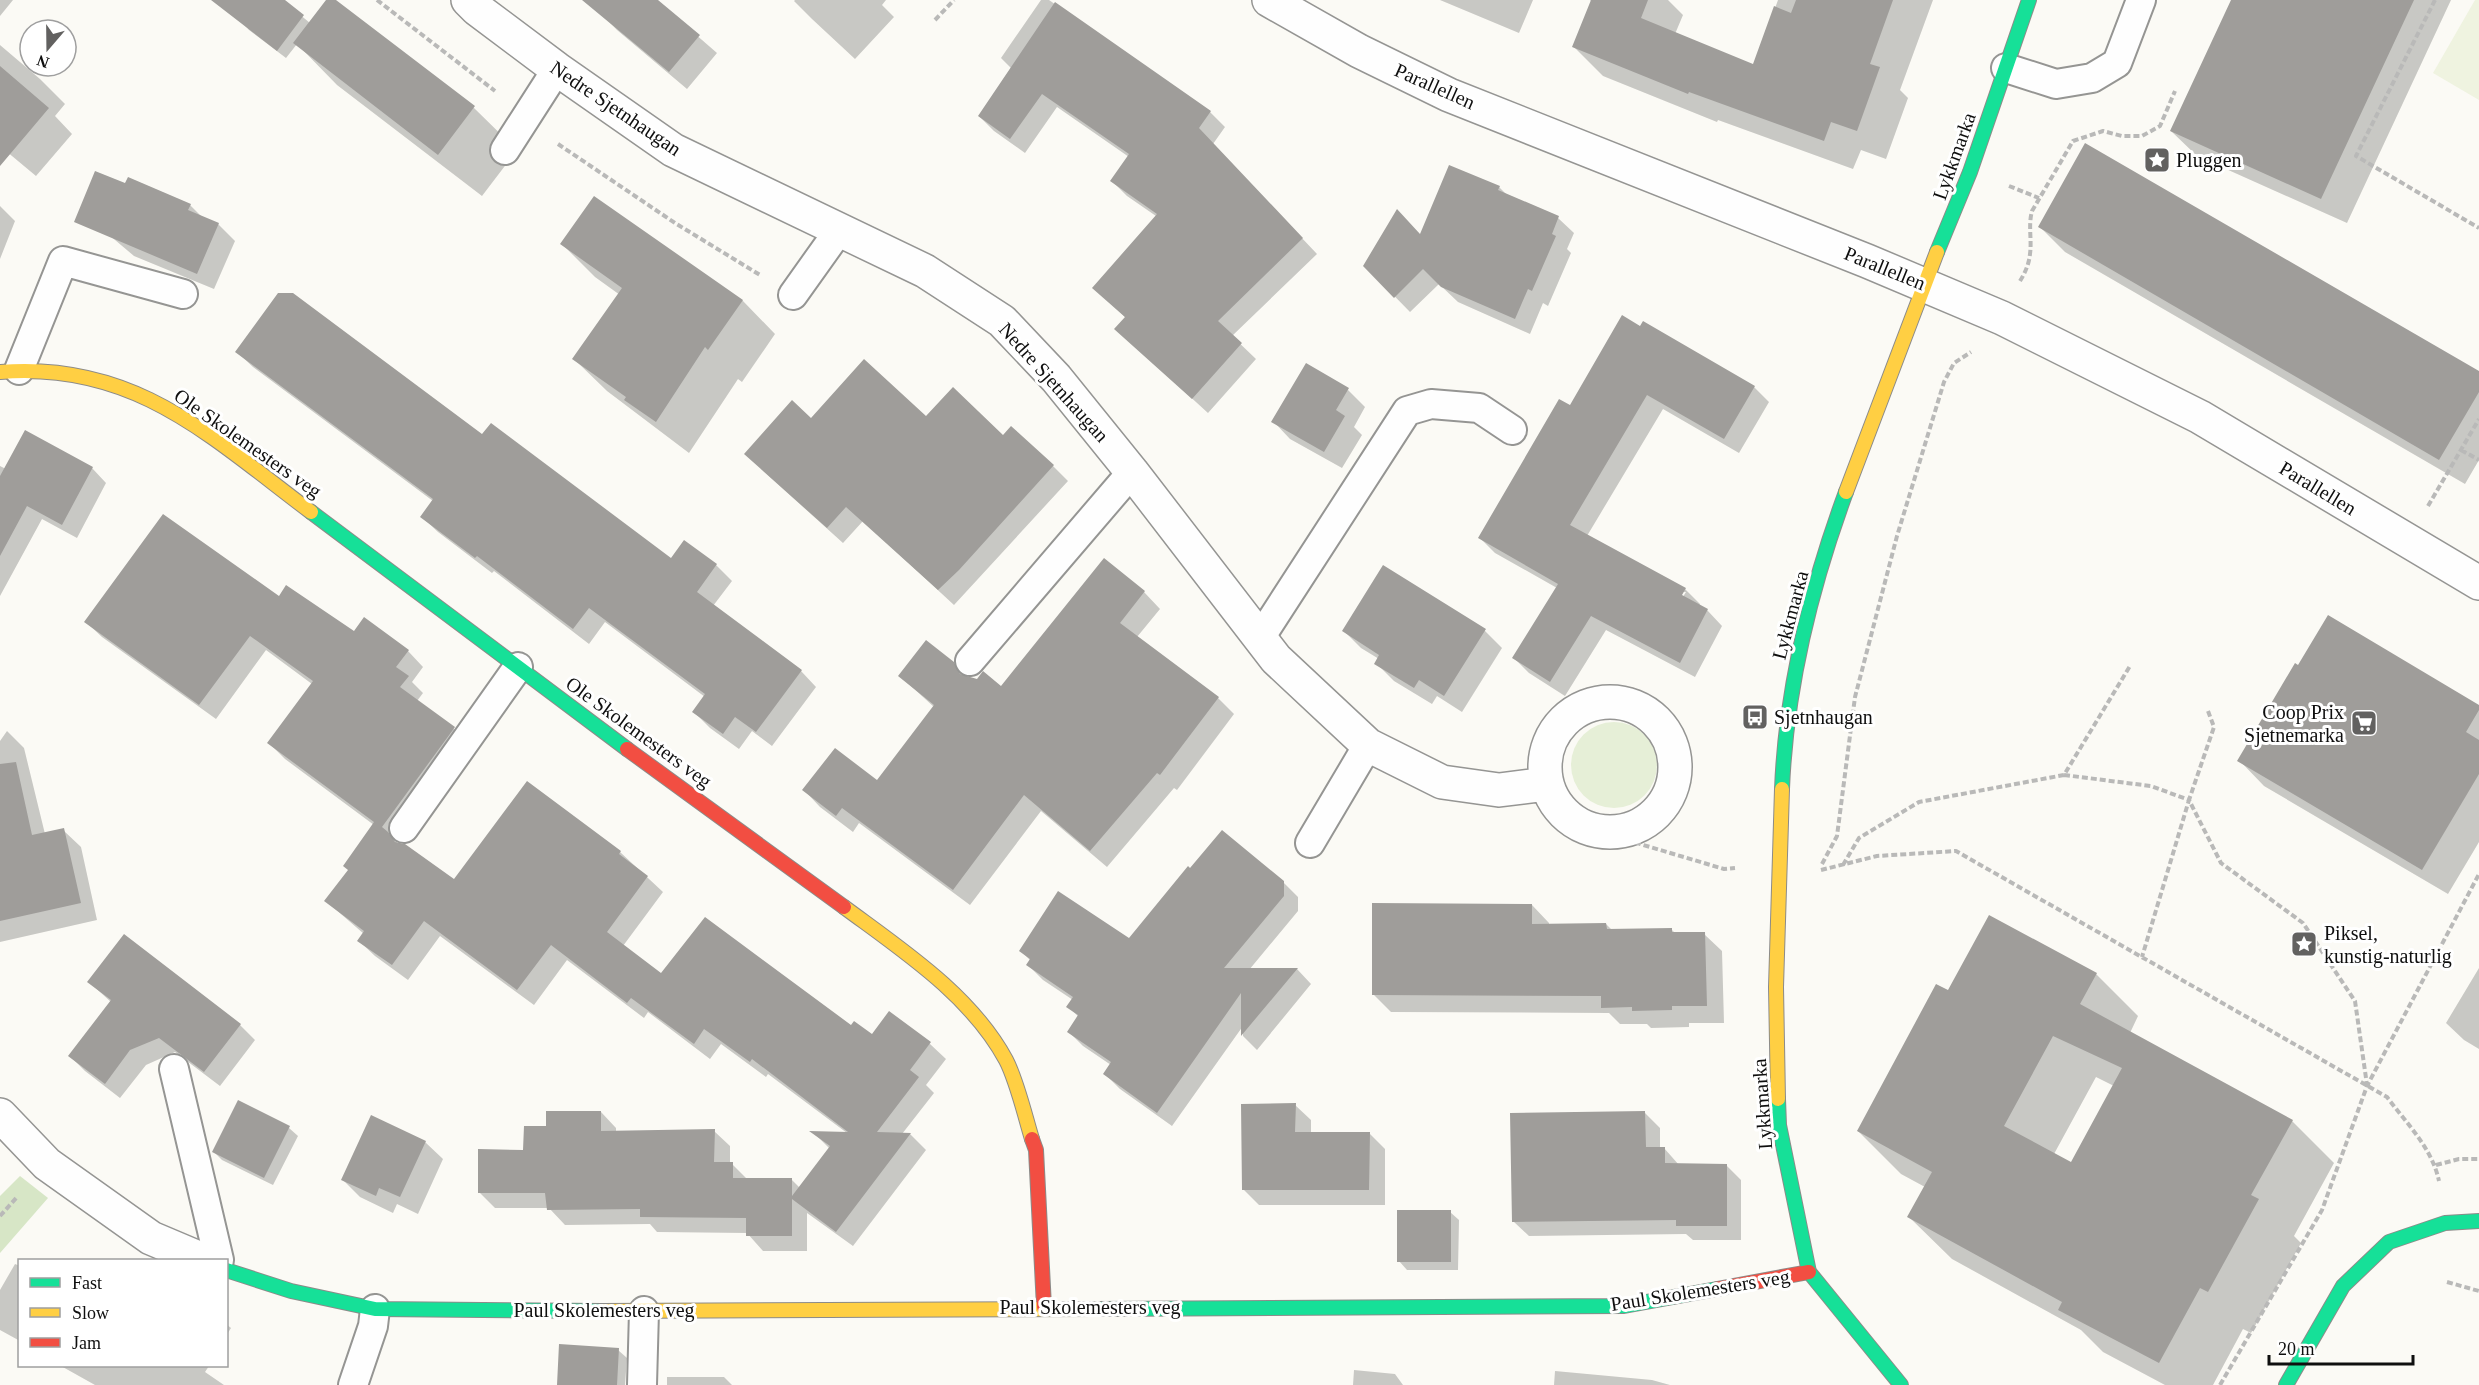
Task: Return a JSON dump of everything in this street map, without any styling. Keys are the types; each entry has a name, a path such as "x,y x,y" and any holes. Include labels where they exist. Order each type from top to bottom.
{"street":[{"name":"Nedre Sjetnhaugan","path":"468,0 557,69 673,150 925,271 1002,321 1056,378 1276,658 1368,745 1442,783 1499,790 1547,784"},
{"name":"Parallellen","path":"1269,0 1359,51 1449,95 1924,284 2002,318 2200,417 2479,583"},
{"name":"Lykkmarka","path":"1809,1272 1779,1125 1776,987 1783,760 1797,657 1836,519 1924,284 1970,172 2029,0"},
{"name":"Ole Skolemesters veg","path":"9,371 62,373 102,381 149,398 195,425 518,667 906,952 973,1012 1007,1061 1036,1150 1044,1307"},
{"path":"1599,702 1621,702 1641,708 1659,722 1671,740 1676,761 1674,783 1670,793 1665,803 1651,819 1631,829 1610,832 1588,829 1569,818 1555,803 1547,784 1544,762 1550,741 1561,722 1579,709 1599,702"},
{"path":"0,1115 46,1164 151,1238 201,1259"},
{"path":"2286,1385 2343,1286 2389,1242 2445,1223 2479,1221"},
{"name":"Paul Skolemesters veg","path":"228,1271 291,1291 375,1309 644,1311 1044,1307 1624,1306 1809,1272 1901,1385"}],"lane":[{"path":"2006,68 2056,84 2092,78 2117,63 2141,0"},
{"path":"505,150 557,69"},
{"path":"793,295 840,229"},
{"path":"9,371 63,261 183,294"},
{"path":"1260,638 1407,411 1431,404 1479,408 1512,430"},
{"path":"970,661 1132,472"},
{"path":"404,828 518,667"},
{"path":"1310,843 1368,745"},
{"path":"174,1070 219,1259"},
{"path":"353,1385 373,1326 375,1309"},
{"path":"642,1385 644,1311"}],"path":[{"path":"377,0 528,115 535,127 594,170 793,295"},
{"path":"935,20 954,0"},
{"path":"2435,0 2356,156 2479,228"},
{"path":"2019,284 2030,254 2028,223 2039,198 2073,141 2103,131 2122,136 2142,136 2160,126 2175,92"},
{"path":"2001,183 2039,198"},
{"path":"1977,351 1966,353 1954,363 1944,382 1897,536 1855,697 1837,836 1819,870 1877,856 1956,851 2387,1097 2424,1144 2436,1165 2440,1184"},
{"path":"2425,512 2479,419"},
{"path":"2461,450 2479,460"},
{"path":"2064,775 2130,666"},
{"path":"2142,957 2189,800 2214,727 2208,711"},
{"path":"1843,865 1859,838 1919,802 2064,775 2151,786 2189,800 2221,863 2303,923 2355,1001 2367,1086"},
{"path":"1610,832 1640,844 1724,869 1744,867"},
{"path":"2220,1385 2322,1210 2367,1086 2479,874"},
{"path":"2436,1165 2459,1159 2479,1159"},
{"path":"2447,1282 2479,1291"}],"green space":[{"path":"2475,0 2479,0 2479,100 2433,73"},
{"path":"1614,722 1630,726 1644,735 1653,749 1657,765 1653,781 1644,795 1630,804 1614,808 1598,804 1584,795 1575,781 1571,765 1575,749 1584,735 1598,726"},
{"path":"20,1176 48,1198 0,1253 0,1196"}],"building":[{"path":"211,0 285,0 304,15 277,51"},
{"path":"326,0 336,0 475,106 438,155 293,43"},
{"path":"582,0 658,0 700,35 669,72"},
{"path":"1591,0 1648,0 1641,18 1753,64 1774,6 1791,13 1796,0 1893,0 1870,64 1880,67 1857,131 1831,122 1824,141 1689,92 1688,94 1572,47"},
{"path":"2231,0 2414,0 2321,199 2170,131"},
{"path":"1055,2 1211,111 1199,128 1303,238 1218,321 1242,343 1192,399 1114,329 1125,317 1092,288 1157,214 1110,181 1129,154 1042,94 1010,139 978,116"},
{"path":"0,66 49,108 0,166"},
{"path":"2085,143 2479,371 2479,392 2439,460 2038,227"},
{"path":"1449,165 1500,186 1498,190 1559,216 1552,234 1556,236 1532,291 1528,289 1515,319 1441,287 1423,269 1394,298 1363,266 1397,209 1420,234"},
{"path":"95,171 125,183 128,177 191,204 188,210 219,223 197,274 74,222"},
{"path":"594,196 743,300 708,350 705,347 656,422 624,400 626,397 572,359 622,288 560,244"},
{"path":"278,293 293,293 482,434 491,423 671,558 684,540 717,564 697,592 802,670 756,732 735,717 723,734 692,712 705,694 589,608 573,629 477,556 475,558 420,517 433,499 235,352"},
{"path":"1622,315 1640,326 1643,321 1755,386 1724,439 1647,395 1570,525 1686,588 1682,595 1708,609 1680,663 1591,616 1550,682 1512,658 1558,584 1478,538 1559,399 1570,405"},
{"path":"864,359 926,416 953,387 1003,435 1011,426 1054,465 938,590 846,507 827,528 744,454 792,400 811,418"},
{"path":"1306,363 1349,388 1336,410 1345,416 1324,452 1271,422"},
{"path":"25,430 93,467 62,525 27,506 0,556 0,476"},
{"path":"163,514 279,596 286,585 354,631 364,617 409,650 396,667 409,676 400,687 455,727 382,827 395,842 405,844 454,879 527,781 621,851 619,854 648,876 607,932 661,973 705,917 851,1025 854,1021 872,1034 889,1011 931,1042 910,1070 919,1077 877,1132 911,1133 836,1232 792,1199 792,1236 746,1236 746,1218 640,1217 640,1209 547,1210 545,1193 478,1193 478,1149 523,1150 524,1126 546,1126 546,1111 601,1111 601,1131 715,1129 714,1162 733,1162 733,1178 792,1178 792,1196 830,1146 809,1131 848,1132 752,1059 750,1062 704,1029 694,1044 631,998 627,1003 551,945 517,990 424,921 392,965 357,941 364,931 324,901 348,870 343,866 374,822 267,743 313,681 250,636 199,705 84,622"},
{"path":"1104,558 1145,591 1120,623 1219,697 1160,775 1157,773 1090,851 1024,795 953,890 842,808 836,816 802,790 835,748 877,780 934,705 898,676 926,640 954,662 960,674 977,679 983,671 1001,686"},
{"path":"1383,565 1486,629 1444,696 1419,680 1414,688 1374,664 1379,655 1342,631"},
{"path":"2328,615 2479,705 2479,710 2466,732 2479,740 2479,774 2422,870 2237,761 2295,663 2298,665"},
{"path":"16,762 32,835 64,828 81,903 0,921 0,764"},
{"path":"1222,830 1284,881 1284,896 1224,968 1298,968 1241,1036 1241,993 1157,1113 1103,1074 1111,1062 1067,1032 1078,1015 1066,1007 1073,997 1026,965 1030,959 1019,951 1058,891 1129,938 1188,866 1190,868"},
{"path":"1372,903 1532,904 1532,924 1606,923 1607,929 1672,928 1672,932 1705,932 1707,1006 1672,1006 1672,1010 1632,1011 1632,1007 1601,1008 1601,996 1372,995"},
{"path":"1989,915 2097,973 2080,1004 2293,1120 2251,1195 2259,1199 2208,1292 2200,1288 2159,1363 2058,1310 2062,1302 1907,1217 1932,1172 1857,1131 1936,984 1948,990","holes":["2053,1036 2122,1068 2071,1162 2004,1126"]},
{"path":"124,934 241,1024 204,1072 159,1038 130,1050 105,1084 68,1056 111,1000 87,982"},
{"path":"238,1100 290,1126 264,1178 212,1152"},
{"path":"1296,1103 1295,1132 1370,1132 1369,1190 1242,1190 1241,1104"},
{"path":"1645,1111 1646,1147 1665,1147 1665,1163 1727,1164 1727,1226 1676,1226 1676,1220 1512,1222 1510,1113"},
{"path":"371,1115 426,1141 400,1197 379,1188 376,1196 341,1180"},
{"path":"1397,1210 1451,1210 1451,1262 1397,1262"},
{"path":"559,1344 619,1348 617,1385 557,1385"}],"traffic: fast":[{"path":"1937,252 1970,172 2029,0"},
{"path":"1782,789 1789,713 1802,638 1822,564 1846,492"},
{"path":"311,512 627,749"},
{"path":"1778,1099 1779,1125 1809,1272 1901,1385"},
{"path":"2286,1385 2343,1286 2389,1242 2445,1223 2479,1221"},
{"path":"228,1271 291,1291 375,1309 602,1311"},
{"path":"1096,1309 1624,1306 1717,1289"}],"traffic: slow":[{"path":"1846,492 1937,252"},
{"path":"0,372 48,372 91,379 131,392 169,410 204,432 311,512"},
{"path":"1778,1099 1776,987 1782,789"},
{"path":"844,907 934,975 974,1015 1010,1068 1032,1139"},
{"path":"602,1311 1096,1309"}],"traffic: jam":[{"path":"627,749 844,907"},
{"path":"1032,1139 1036,1150 1044,1307"},
{"path":"1717,1289 1809,1272"}],"place":[{"name":"Pluggen","path":"2157,160"},
{"name":"Sjetnhaugan","path":"1755,717"},
{"name":"Coop Prix Sjetnemarka","path":"2364,723"},
{"name":"Piksel, kunstig-naturlig","path":"2304,944"}]}
